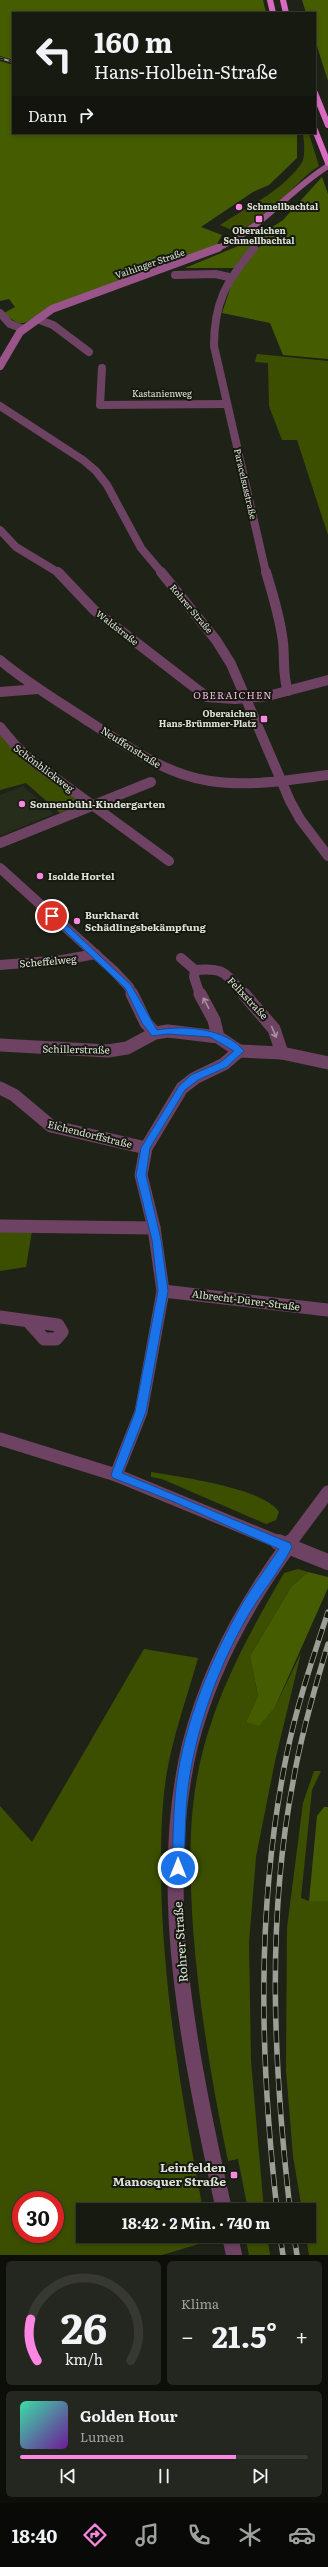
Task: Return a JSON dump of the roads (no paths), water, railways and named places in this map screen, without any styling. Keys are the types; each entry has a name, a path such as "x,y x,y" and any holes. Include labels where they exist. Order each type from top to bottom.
{"highway":[{"path":"270,0 273,12"},
{"path":"283,0 286,12"},
{"path":"316,95 328,125"},
{"path":"316,133 328,165"}],"main road":[{"name":"Vaihinger Straße","path":"0,366 12,344 24,328 37,318 76,299 195,258 239,238 267,220 310,178 328,165"}],"street":[{"name":"Paracelsusstraße","path":"239,238 254,245 254,248 229,278 218,303 214,331 225,404 263,564 278,612 283,643 283,677 288,691"},
{"path":"175,275 215,274 229,278"},
{"path":"0,313 10,324 24,328"},
{"path":"37,318 53,325 89,352"},
{"name":"Kastanienweg","path":"102,368 100,405 225,404"},
{"name":"Rohrer Straße","path":"0,406 96,471 113,495 126,524 141,548 216,640 231,664 247,698 280,780 300,819 328,856"},
{"name":"Waldstraße","path":"0,530 16,547 59,573 94,610 197,692 217,699 247,698 288,691 328,680"},
{"name":"Neuffenstraße","path":"0,660 38,689 147,758 174,772 223,782 280,780 328,775"},
{"path":"0,692 38,689"},
{"name":"Schönblickweg","path":"0,727 14,746 169,861"},
{"path":"0,843 152,782"},
{"path":"0,868 96,954 128,987 146,1023 155,1034"},
{"name":"Scheffelweg","path":"0,965 62,960 96,954"},
{"path":"181,958 195,970 196,984 212,1014 218,1036"},
{"name":"Felixstraße","path":"195,970 214,968 223,972 265,1016 274,1029 282,1053"},
{"name":"Schillerstraße","path":"0,1045 108,1051 127,1048 155,1034 168,1031 218,1036 239,1051"},
{"path":"116,1475 141,1412 163,1291 154,1228 141,1175 146,1148 182,1088 195,1078 224,1064 239,1051 282,1053 328,1063"},
{"name":"Eichendorffstraße","path":"0,1088 17,1094 39,1120 51,1126 146,1148"},
{"path":"0,1226 154,1228"},
{"name":"Albrecht-Dürer-Straße","path":"163,1291 328,1310"},
{"path":"0,1317 28,1321"},
{"path":"0,1439 116,1475 175,1498 286,1547 328,1562"},
{"name":"Rohrer Straße","path":"222,2203 202,2111 190,2039 181,1950 178,1896 181,1798 189,1752 204,1700 220,1658 246,1608 286,1547 328,1492"},
{"path":"231,2243 234,2255"}],"railway":[{"path":"0,58 12,62"},
{"path":"276,2203 271,2153 264,2040 265,1927 276,1814 286,1758 305,1684 328,1612"},
{"path":"289,2203 280,2103 275,1996 279,1888 284,1835 296,1764 308,1713 328,1644"},
{"path":"281,2243 283,2255"},
{"path":"295,2243 297,2255"}],"place":[{"name":"Schmellbachtal","path":"239,207"},
{"name":"Oberaichen Schmellbachtal","path":"259,219"},
{"name":"Oberaichen Hans-Brümmer-Platz","path":"264,719"},
{"name":"Sonnenbühl-Kindergarten","path":"22,804"},
{"name":"Isolde Hortel","path":"40,876"},
{"name":"Burkhardt Schädlingsbekämpfung","path":"77,921"},
{"name":"Leinfelden Manosquer Straße","path":"234,2175"}],"district":[{"name":"OBERAICHEN","path":"233,695"}]}
